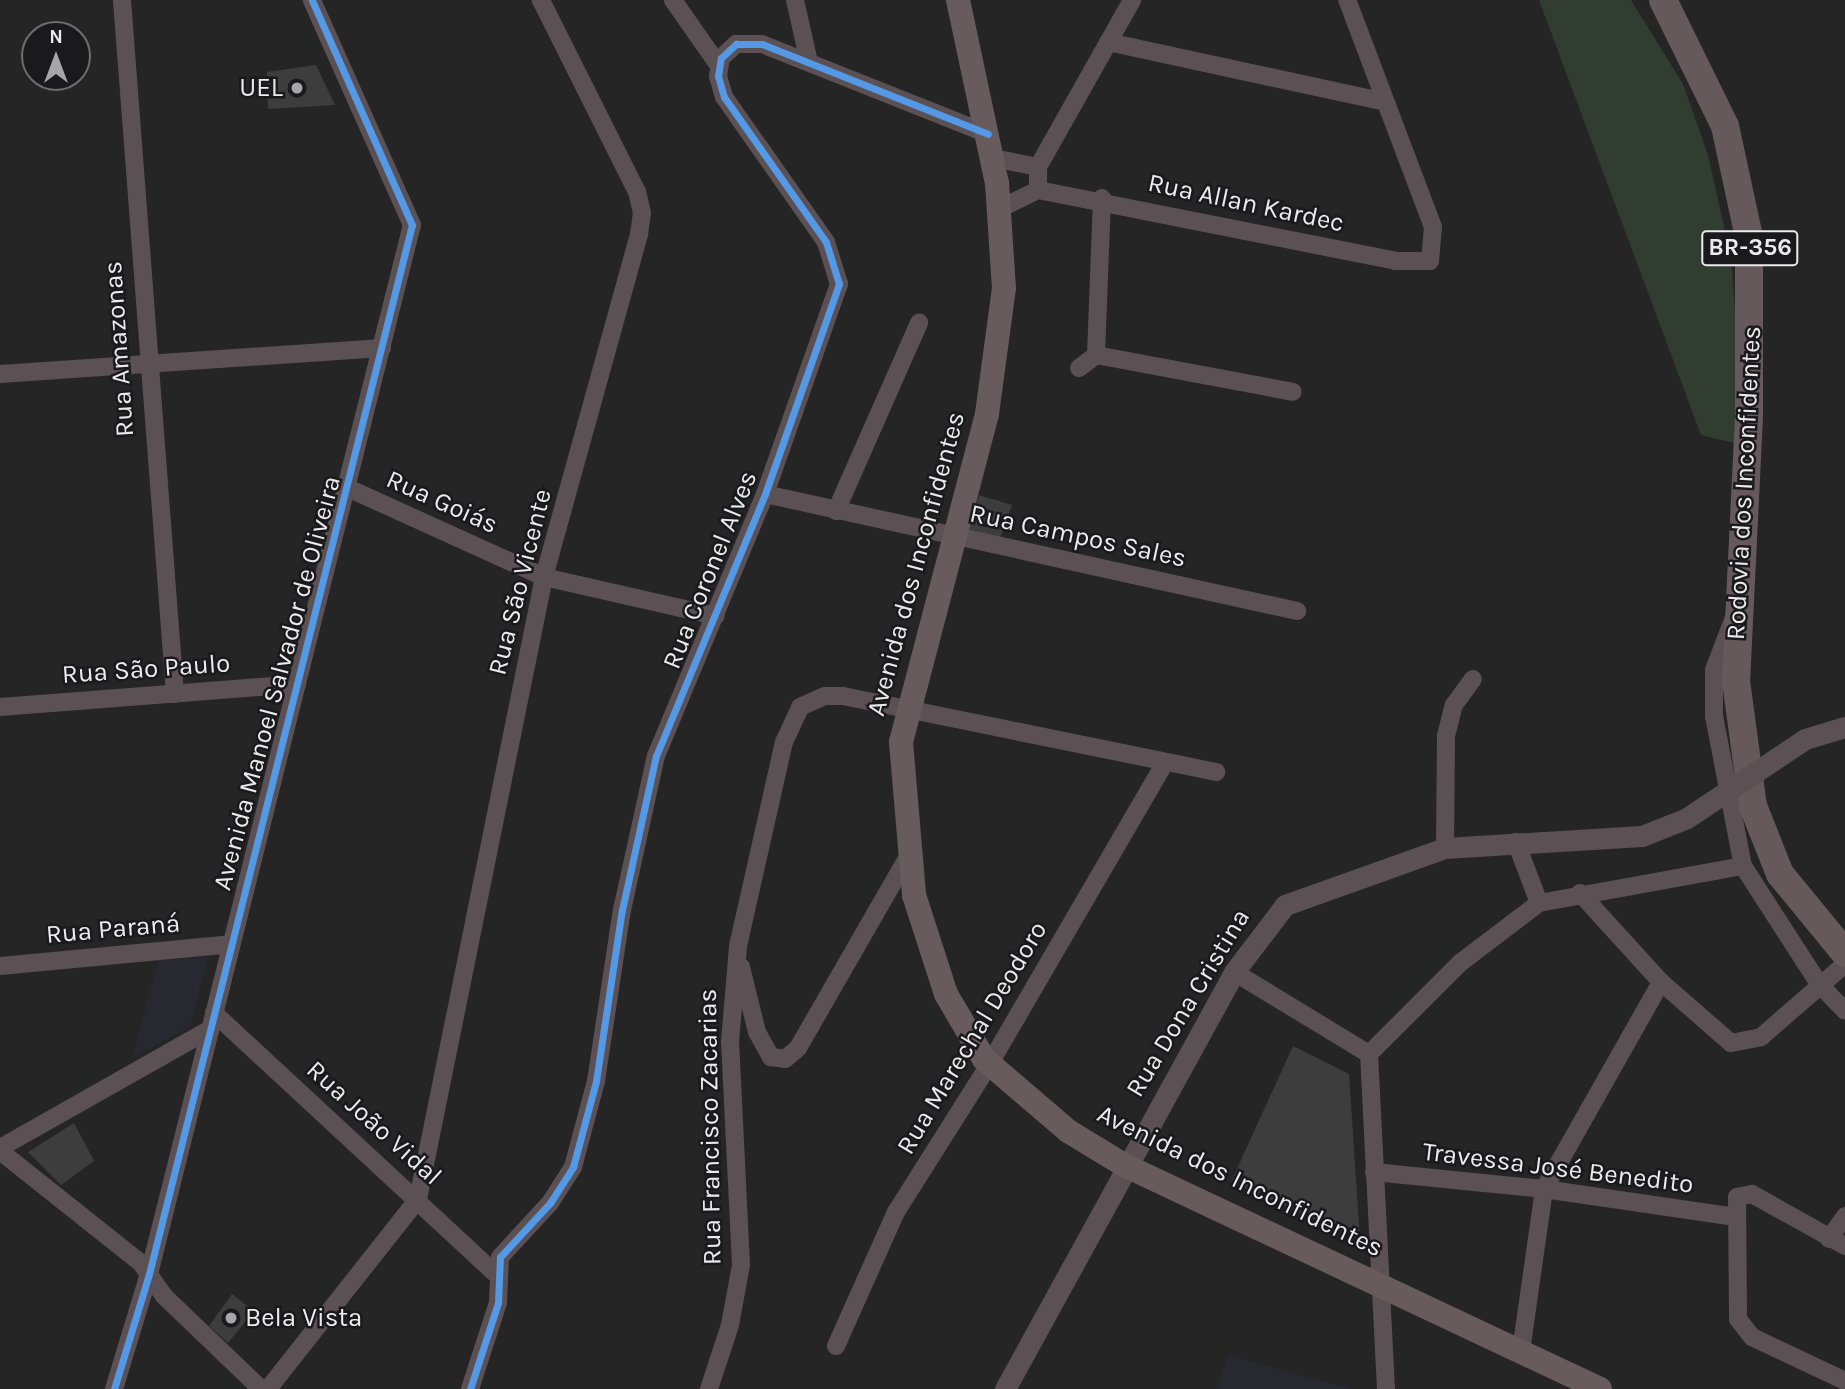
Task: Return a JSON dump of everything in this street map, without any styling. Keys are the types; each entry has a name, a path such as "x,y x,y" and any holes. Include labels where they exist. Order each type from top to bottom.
{"main road":[{"name":"Avenida dos Inconfidentes","path":"958,0 993,158 1004,288 1000,343 987,414 906,708 900,775 908,857 924,937 946,994 989,1065 1049,1117 1125,1165 1381,1281 1600,1389"},
{"name":"Rodovia dos Inconfidentes","path":"1663,0 1725,126 1749,237 1749,417 1736,681 1742,747 1764,845 1780,874 1845,953"}],"street":[{"name":"Rua Amazonas","path":"121,0 145,363 175,694"},
{"name":"Avenida Manoel Salvador de Oliveira","path":"114,1389 149,1274 297,684 349,489 412,225 312,0"},
{"name":"Rua São Vicente","path":"418,1199 544,577 642,213 541,0"},
{"path":"673,0 719,66"},
{"path":"795,0 809,62"},
{"path":"999,209 1038,190 1038,167 1132,0"},
{"path":"1347,0 1385,102"},
{"path":"719,66 726,51 747,42 809,62 988,134"},
{"path":"1108,42 1385,102"},
{"name":"Rua Coronel Alves","path":"470,1389 498,1303 497,1275 503,1252 550,1203 573,1167 596,1081 622,910 656,756 765,494 837,292 838,269 826,242 724,97 719,66"},
{"name":"Rua Allan Kardec","path":"1038,190 1102,198 1414,265 1430,261 1435,249 1433,227 1385,102"},
{"path":"993,158 1038,167"},
{"path":"1096,355 1102,198"},
{"path":"836,510 919,323"},
{"path":"0,374 382,348"},
{"path":"1079,368 1096,355 1293,392"},
{"name":"Rua Goiás","path":"349,489 544,577 716,616"},
{"name":"Rua Campos Sales","path":"765,494 1297,611"},
{"path":"1738,610 1714,670 1714,716 1743,866 1818,984 1845,1011"},
{"path":"1445,848 1450,716 1473,679"},
{"name":"Rua São Paulo","path":"0,707 297,684"},
{"name":"Rua Francisco Zacarias","path":"709,1389 730,1325 741,1265 730,1042 738,946 785,742 800,707 825,696 906,708 1216,772"},
{"name":"Rua Dona Cristina","path":"1005,1389 1032,1348 1125,1165 1234,972 1269,919 1294,898 1445,848 1642,836 1687,818 1805,739 1845,727"},
{"name":"Rua Marechal Deodoro","path":"836,1346 896,1212 989,1065 1165,763"},
{"path":"1516,842 1539,903"},
{"path":"738,946 757,1032 771,1057 785,1059 798,1048 908,857"},
{"path":"1386,1389 1368,1054 1460,963 1539,903 1580,893 1743,866"},
{"path":"1755,887 1780,874"},
{"path":"1580,893 1661,982 1726,1041 1748,1044 1845,964"},
{"name":"Rua Paraná","path":"0,966 231,944"},
{"path":"1234,972 1368,1054"},
{"path":"1521,1351 1544,1189 1661,982"},
{"path":"212,1021 0,1149 149,1274 164,1296 261,1389"},
{"name":"Rua João Vidal","path":"212,1021 418,1199 497,1275"},
{"name":"Travessa José Benedito","path":"1374,1172 1736,1211"},
{"path":"1845,1216 1837,1242 1752,1194 1738,1195 1736,1211 1738,1319 1752,1337 1845,1381"},
{"path":"268,1389 418,1199"}],"shaded area":[{"path":"208,957 190,1027 133,1057 158,960"},
{"path":"1228,1355 1351,1389 1216,1389"}],"green space":[{"path":"1539,0 1631,0 1683,84 1708,155 1731,257 1738,351 1734,443 1701,435"}],"building":[{"name":"UEL","path":"316,65 335,105 268,109 267,72"},
{"path":"979,495 1012,505 999,542 968,533"},
{"path":"1293,1046 1349,1074 1360,1240 1231,1182"},
{"path":"74,1123 94,1161 61,1185 28,1152"},
{"name":"Bela Vista","path":"232,1294 254,1311 228,1343 209,1326"}],"cycle path":[{"path":"114,1389 149,1274 412,225 312,0"},
{"path":"470,1389 498,1303 500,1257 550,1203 573,1167 596,1081 622,910 656,756 765,494 839,284 826,242 724,97 718,76 721,58 736,44 762,44 988,134"}],"place":[{"name":"UEL","path":"297,88"},
{"name":"Bela Vista","path":"231,1318"}]}
